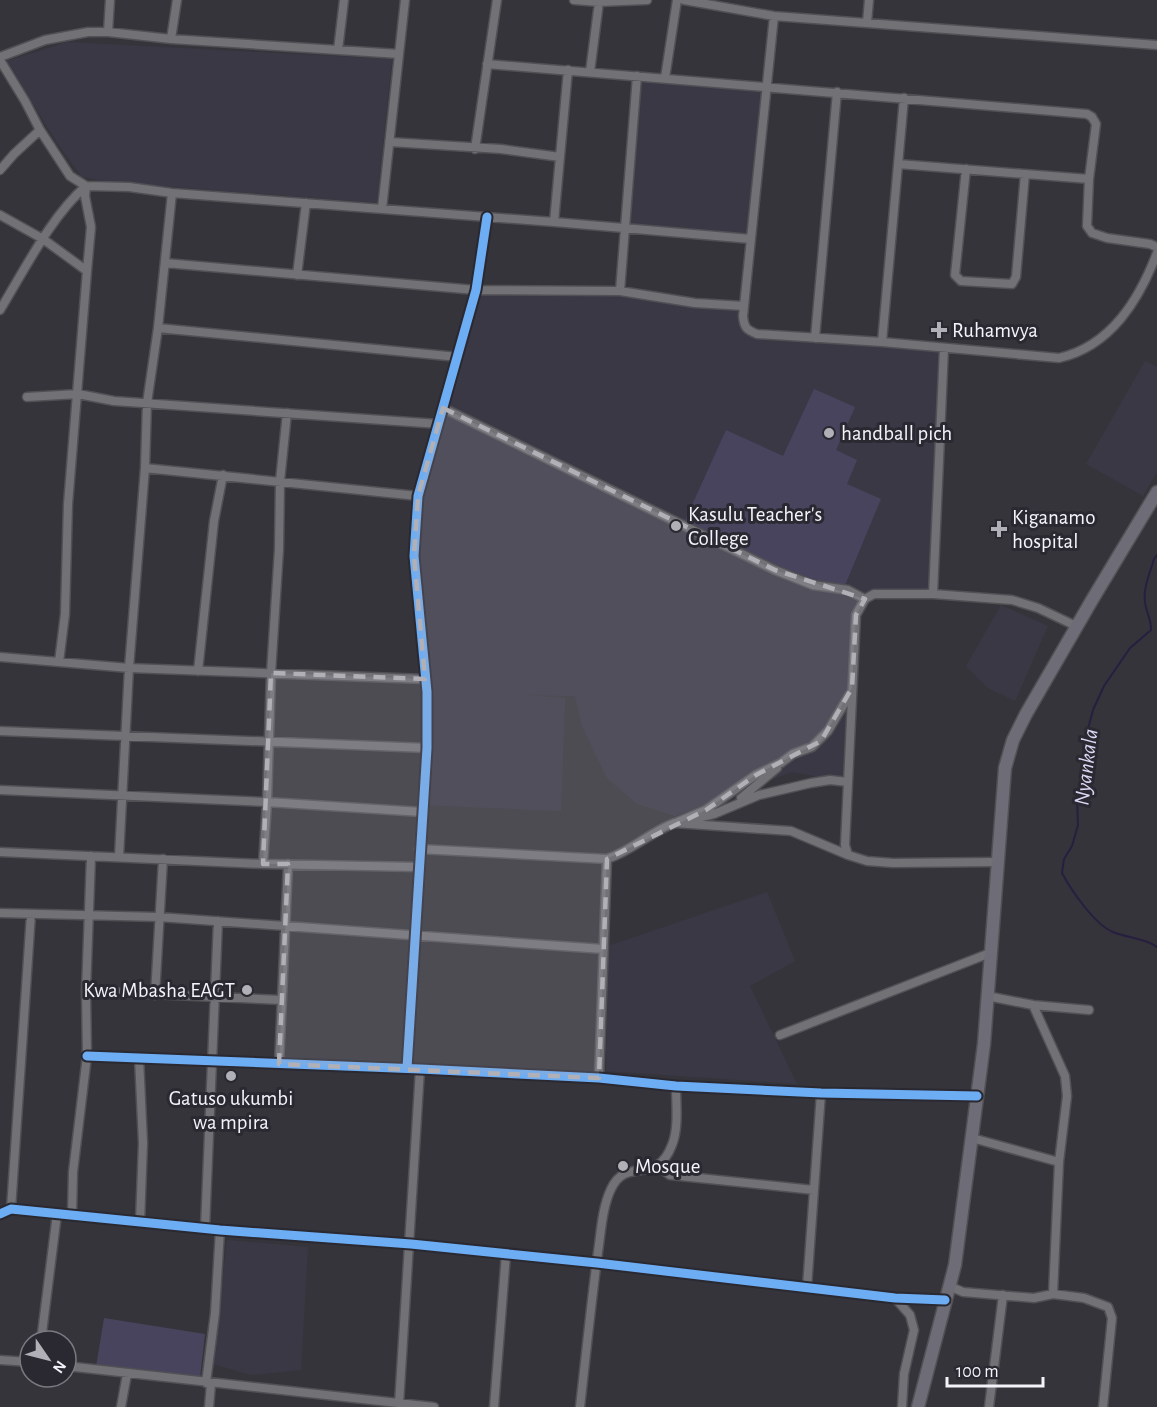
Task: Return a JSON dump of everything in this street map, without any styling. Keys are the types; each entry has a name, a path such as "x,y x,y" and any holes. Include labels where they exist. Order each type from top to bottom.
{"highway":[{"path":"918,1407 955,1265 977,1096 1005,768 1013,740 1076,626 1157,492"}],"street":[{"path":"108,32 110,0"},
{"path":"171,39 177,0"},
{"path":"338,50 344,0"},
{"path":"382,209 405,0"},
{"path":"475,148 497,0"},
{"path":"574,0 599,2 647,0"},
{"path":"664,78 677,0"},
{"path":"684,0 774,16 1157,45"},
{"path":"867,23 869,0"},
{"path":"590,72 599,2"},
{"path":"774,16 744,306 744,326 748,331 757,334 882,342 1059,358 1073,355 1104,336 1126,314 1146,280 1157,253"},
{"path":"399,54 171,39 108,32 78,33 45,40 0,58 40,130 70,176 86,186 129,187 172,193 751,239"},
{"path":"487,64 1087,114 1096,124 1089,179 1087,226 1092,233 1107,238 1157,247"},
{"path":"554,222 568,70"},
{"path":"620,291 637,76"},
{"path":"815,338 837,92"},
{"path":"882,342 904,98"},
{"path":"0,170 40,130"},
{"path":"390,142 501,149 560,157"},
{"path":"898,164 1089,179"},
{"path":"966,169 955,275 961,281 1012,284 1016,277 1026,174"},
{"path":"0,310 43,239 76,195 86,186"},
{"path":"59,662 64,614 68,504 91,227 85,196 86,186"},
{"path":"119,857 129,668 145,468 147,403 158,328 172,193"},
{"path":"297,275 306,203"},
{"path":"0,215 43,239 87,271"},
{"path":"406,1068 427,748 425,679 414,556 418,496 476,290 487,217"},
{"path":"165,263 476,290 620,291 695,303 744,306"},
{"path":"158,328 458,357"},
{"path":"933,594 944,348"},
{"path":"27,397 78,394 114,401 439,424"},
{"path":"443,408 775,570 813,585 848,591 865,599"},
{"path":"263,864 279,549 280,481 286,413"},
{"path":"145,468 418,496"},
{"path":"198,671 214,521 223,475"},
{"path":"848,855 845,845 856,615 865,599 874,594 933,594 1012,600 1038,608 1076,626"},
{"path":"0,657 129,668 425,679"},
{"path":"736,804 781,763 821,741 848,700 852,688"},
{"path":"0,731 427,748"},
{"path":"419,849 607,859 620,855 658,830 706,810 756,775 781,763"},
{"path":"679,821 714,814 752,796 830,780 848,782"},
{"path":"0,790 267,802 422,812"},
{"path":"679,821 791,831 867,861 997,862"},
{"path":"0,852 263,864 418,867"},
{"path":"72,1215 74,1172 87,1056 86,991 92,856"},
{"path":"155,995 163,859"},
{"path":"599,1078 607,859"},
{"path":"279,1064 288,864"},
{"path":"0,913 159,917 603,949"},
{"path":"11,1209 31,914"},
{"path":"205,1228 218,921"},
{"path":"780,1035 990,953"},
{"path":"86,991 282,1000"},
{"path":"987,996 1033,1005 1089,1010"},
{"path":"1033,1005 1065,1076 1067,1096 1059,1162 1053,1294"},
{"path":"87,1056 406,1068 821,1093 977,1096"},
{"path":"139,1058 143,1143 140,1222"},
{"path":"399,1404 411,1244 420,1069"},
{"path":"580,1407 603,1214 611,1189 621,1174 631,1170 646,1171 658,1166 672,1146 675,1133 676,1086"},
{"path":"807,1287 821,1093"},
{"path":"972,1138 1059,1162"},
{"path":"658,1166 670,1175 814,1190"},
{"path":"0,1214 11,1209 220,1230 411,1244 895,1298 945,1300"},
{"path":"43,1329 57,1214"},
{"path":"208,1407 220,1230"},
{"path":"494,1407 506,1254"},
{"path":"949,1286 963,1292 1034,1298 1053,1294 1084,1298 1108,1307 1112,1318 1103,1407"},
{"path":"989,1407 1003,1295"},
{"path":"895,1298 910,1315 914,1330 904,1374 902,1407"},
{"path":"0,1360 18,1361"},
{"path":"78,1368 209,1384 434,1407"},
{"path":"121,1407 127,1374"}],"highlighted area":[{"path":"443,408 775,570 865,599 856,615 852,688 821,741 756,775 706,810 607,859 599,1078 279,1064 288,864 263,864 271,673 425,679 414,556 418,496"}],"shaded area":[{"path":"67,42 392,59 377,203 111,182 82,177 57,143 7,61"},
{"path":"638,76 765,87 750,238 627,228"},
{"name":"Kasulu Teacher's College","path":"476,289 620,290 744,306 748,330 944,348 933,594 874,593 856,615 849,782 792,772 675,816 637,804 607,778 582,726 575,696 526,695 565,698 561,811 423,805 427,748 414,556 418,496"},
{"path":"1145,361 1157,367 1157,472 1143,496 1086,464"},
{"path":"814,389 855,407 836,450 857,460 847,484 881,499 843,590 816,586 683,525 726,430 783,456"},
{"path":"1001,605 1048,626 1015,701 988,688 966,666"},
{"path":"767,892 795,961 750,986 797,1084 606,1071 608,946"},
{"path":"227,1240 308,1247 301,1370 251,1375 213,1364"},
{"path":"104,1318 205,1334 200,1378 96,1367"}],"waterway":[{"name":"Nyankala","path":"1157,555 1145,591 1151,630 1130,648 1104,686 1093,710 1084,744 1082,783 1077,800 1078,825 1072,846 1064,859 1062,873 1084,906 1106,928 1157,947"}],"cycle path":[{"path":"407,1068 427,748 427,692 414,556 418,496 476,290 487,217"},
{"path":"87,1056 599,1078 676,1086 821,1093 977,1096"},
{"path":"0,1214 11,1209 220,1230 411,1244 895,1298 945,1300"}],"place":[{"name":"Ruhamvya","path":"939,330"},
{"name":"handball pich","path":"829,433"},
{"name":"Kasulu Teacher's College","path":"676,526"},
{"name":"Kiganamo hospital","path":"999,529"},
{"name":"Kwa Mbasha EAGT","path":"247,990"},
{"name":"Gatuso ukumbi wa mpira","path":"231,1076"},
{"name":"Mosque","path":"623,1166"}]}
